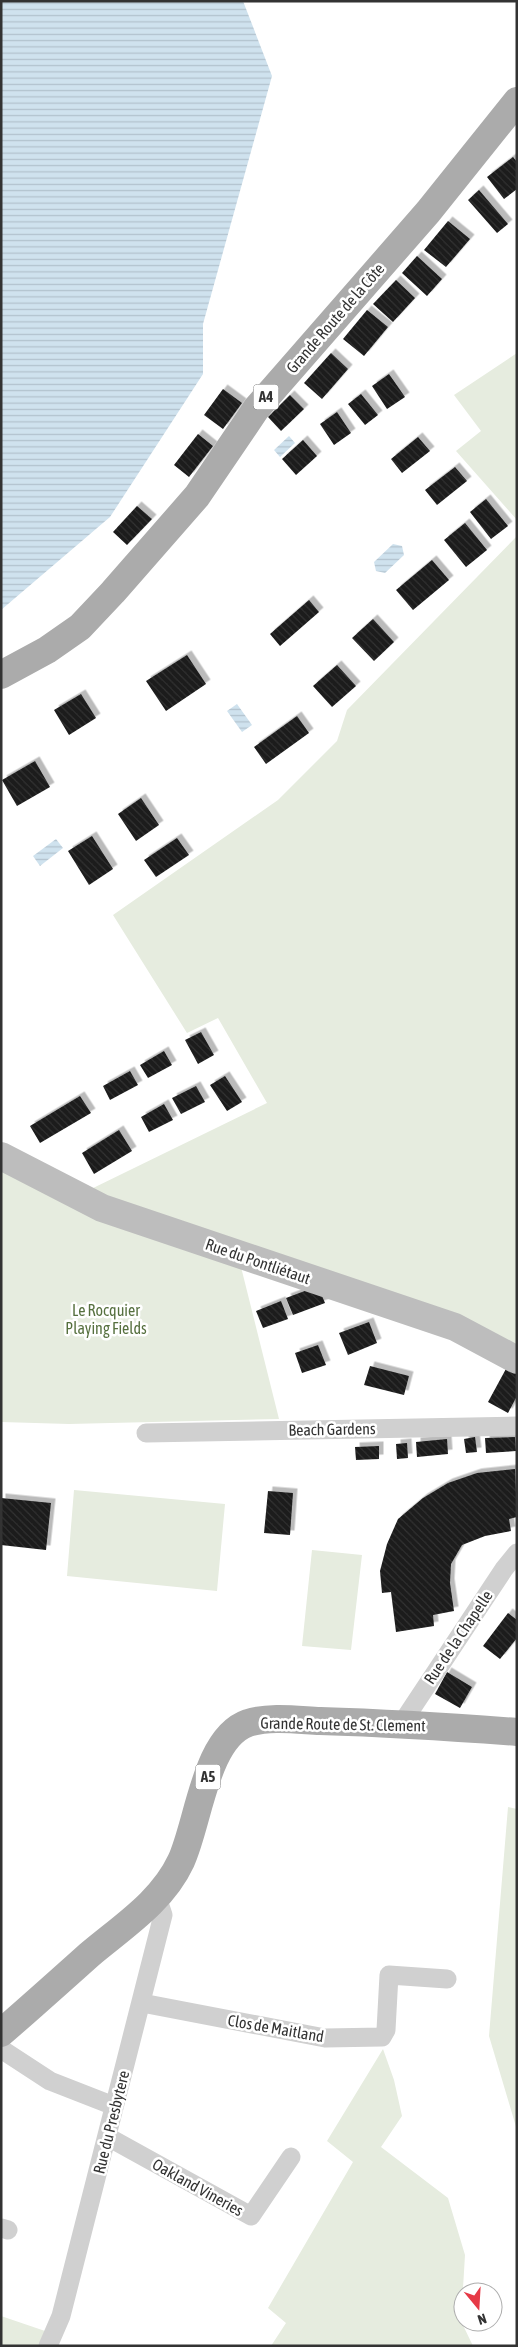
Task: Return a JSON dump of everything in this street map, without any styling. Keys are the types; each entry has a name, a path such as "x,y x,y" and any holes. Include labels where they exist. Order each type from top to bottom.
{"main road":[{"name":"Grande Route de la Côte","path":"1,675 47,650 80,627 113,592 197,496 256,408 428,212 517,101"},
{"name":"Rue du Pontliétaut","path":"1,1156 102,1208 455,1327 517,1360"},
{"name":"Grande Route de St. Clement","path":"1,2033 158,1897 180,1863 192,1831 213,1759 223,1742 235,1730 249,1723 277,1720 402,1723 517,1732"}],"street":[{"name":"Beach Gardens","path":"146,1433 517,1426"},
{"name":"Rue de la Chapelle","path":"402,1723 498,1577 517,1553"},
{"name":"Rue du Presbytere","path":"48,2346 61,2316 142,2003 163,1915 158,1897"},
{"name":"Clos de Maitland","path":"142,2003 326,2038 382,2036 386,2030 390,1975 447,1979"},
{"path":"1,2049 50,2082 114,2106"},
{"name":"Oakland Vineries","path":"108,2137 251,2216 291,2157"}],"green space":[{"path":"517,353 517,520 456,451 481,431 454,395"},
{"path":"517,536 517,1346 87,1191 267,1103 218,1018 187,1033 113,915 278,800 337,741 347,710"},
{"name":"Le Rocquier Playing Fields","path":"1,1156 238,1255 279,1419 69,1424 1,1422"},
{"path":"74,1490 225,1504 217,1591 67,1576"},
{"path":"312,1550 362,1555 351,1650 302,1646"},
{"path":"508,1807 517,1809 517,2130 489,2036"},
{"path":"383,2049 394,2080 402,2116 381,2147 448,2198 465,2255 463,2282 453,2282 453,2332 466,2332 473,2346 271,2346 286,2323 268,2308 353,2162 327,2141"},
{"path":"1,2316 48,2332 41,2346 1,2346"}],"water":[{"path":"1,1 243,1 272,76 203,324 203,374 110,517 1,610"},
{"path":"289,436 295,443 280,457 274,450"},
{"path":"393,544 402,546 404,555 385,573 376,571 374,562"},
{"path":"237,704 252,725 242,732 227,711"},
{"path":"56,839 63,848 40,866 33,856"}],"building":[{"path":"513,157 517,162 517,189 504,199 487,177"},
{"path":"479,190 508,224 497,233 468,200"},
{"path":"448,221 470,239 446,267 424,250"},
{"path":"417,256 442,279 427,296 402,273"},
{"path":"396,280 415,298 393,322 373,304"},
{"path":"367,310 388,327 364,356 343,339"},
{"path":"331,353 348,369 322,399 304,383"},
{"path":"389,374 405,397 387,409 372,386"},
{"path":"223,389 242,403 223,429 204,415"},
{"path":"361,394 378,415 365,425 348,404"},
{"path":"290,395 304,409 281,431 268,417"},
{"path":"337,412 351,433 334,445 320,424"},
{"path":"198,434 213,446 189,477 174,465"},
{"path":"418,437 430,451 402,473 391,459"},
{"path":"303,440 317,456 296,475 282,459"},
{"path":"455,467 467,481 437,505 425,490"},
{"path":"486,499 508,526 491,539 470,512"},
{"path":"137,506 152,519 127,545 113,532"},
{"path":"465,523 487,550 466,567 444,540"},
{"path":"432,560 449,580 413,610 396,590"},
{"path":"309,600 319,612 280,646 270,634"},
{"path":"373,619 394,642 374,661 352,638"},
{"path":"187,655 206,684 166,711 146,681"},
{"path":"337,665 356,686 332,707 313,686"},
{"path":"81,694 96,718 69,735 54,710"},
{"path":"297,716 309,733 266,764 254,747"},
{"path":"35,761 50,787 17,806 2,780"},
{"path":"141,798 159,825 136,841 118,814"},
{"path":"92,836 113,869 89,885 68,851"},
{"path":"177,838 189,855 156,877 144,860"},
{"path":"201,1032 214,1055 198,1064 185,1040"},
{"path":"164,1051 172,1065 148,1078 140,1065"},
{"path":"130,1071 138,1085 110,1100 103,1086"},
{"path":"225,1076 242,1102 227,1111 210,1085"},
{"path":"196,1086 205,1102 181,1114 172,1098"},
{"path":"80,1096 91,1113 40,1143 30,1126"},
{"path":"164,1104 173,1120 149,1132 141,1117"},
{"path":"119,1130 132,1151 94,1174 82,1153"},
{"path":"318,1286 325,1303 293,1315 286,1298"},
{"path":"281,1301 288,1319 263,1328 256,1311"},
{"path":"369,1322 377,1343 348,1355 339,1333"},
{"path":"318,1345 326,1365 302,1373 295,1353"},
{"path":"370,1366 409,1376 404,1395 364,1385"},
{"path":"507,1367 517,1372 517,1396 508,1413 488,1402"},
{"path":"475,1437 477,1452 466,1453 464,1439"},
{"path":"515,1437 516,1451 486,1453 485,1438"},
{"path":"447,1439 448,1454 417,1457 416,1442"},
{"path":"407,1443 408,1458 397,1459 396,1444"},
{"path":"379,1446 379,1459 356,1460 355,1447"},
{"path":"515,1469 517,1517 509,1519 511,1531 485,1536 462,1545 451,1564 450,1583 454,1611 433,1615 434,1626 396,1632 391,1592 382,1593 380,1571 387,1544 398,1519 423,1498 448,1483 477,1473"},
{"path":"268,1491 293,1493 290,1535 264,1533"},
{"path":"1,1498 51,1503 46,1550 1,1545"},
{"path":"508,1613 517,1620 517,1638 500,1659 483,1646"},
{"path":"447,1672 472,1687 460,1708 435,1694"}]}
